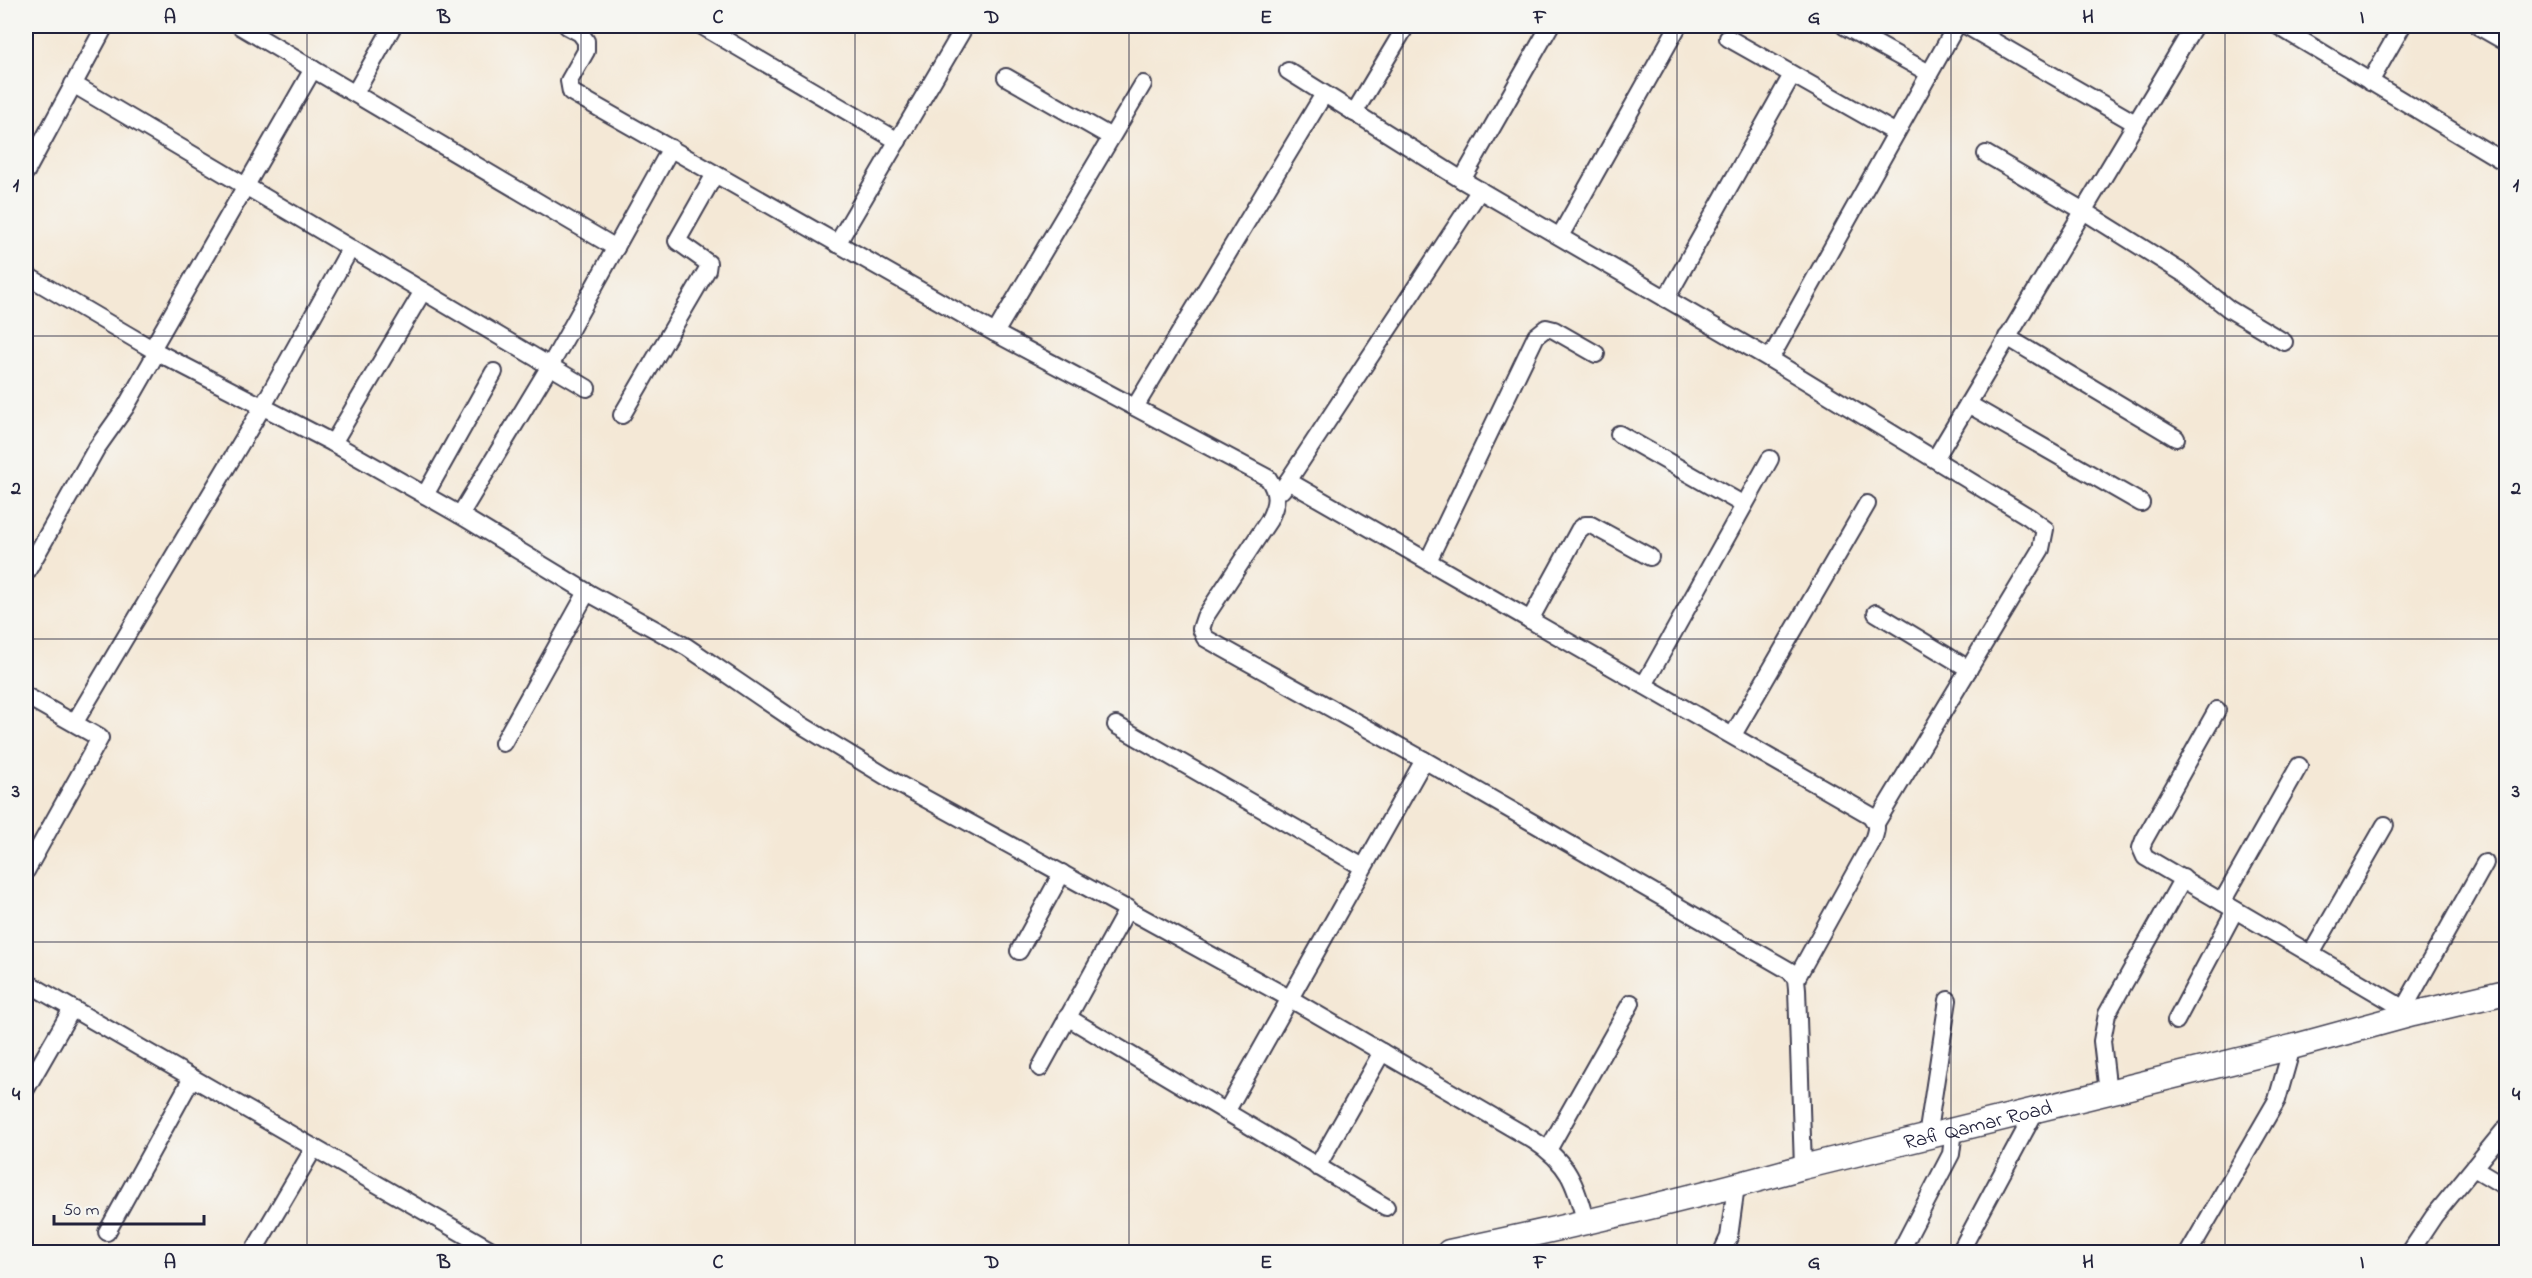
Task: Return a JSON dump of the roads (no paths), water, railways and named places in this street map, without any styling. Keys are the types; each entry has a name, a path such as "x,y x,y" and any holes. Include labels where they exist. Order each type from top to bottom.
{"street":[{"path":"26,172 105,26"},
{"path":"240,26 616,248"},
{"path":"355,93 393,26"},
{"path":"567,26 580,33 586,41 586,51 569,81 571,92 995,333 1256,470 1268,478 1277,496"},
{"path":"702,26 898,141"},
{"path":"837,244 964,26"},
{"path":"1354,113 1406,26"},
{"path":"1462,180 1550,26"},
{"path":"1560,236 1678,26"},
{"path":"1844,26 1929,73"},
{"path":"1770,359 1956,26"},
{"path":"1967,26 2135,123"},
{"path":"1935,459 2194,26"},
{"path":"2278,26 2506,163"},
{"path":"2370,82 2402,26"},
{"path":"2478,26 2506,42"},
{"path":"1728,38 1896,133"},
{"path":"26,573 96,449 124,408 245,187 314,69"},
{"path":"1288,71 1462,180 1770,359 2045,529 2041,549 1876,823 1873,840 1796,979 1803,1167"},
{"path":"1666,299 1792,75"},
{"path":"1006,77 1112,137"},
{"path":"74,84 587,388"},
{"path":"995,333 1143,84"},
{"path":"1135,407 1324,94"},
{"path":"460,515 550,366 671,148"},
{"path":"1986,154 2186,275 2229,309 2284,342"},
{"path":"622,415 707,270 708,263 705,259 677,241 714,174"},
{"path":"1480,190 1277,496 1269,520 1205,618 1202,629 1205,638 1424,760 1790,971 1796,979"},
{"path":"75,722 263,406 350,249"},
{"path":"26,275 155,351 333,443 460,515 587,592 687,647 800,724 896,782 1289,998 1548,1150 1564,1165 1575,1183 1586,1223"},
{"path":"333,443 423,291"},
{"path":"1428,561 1541,331 1546,328 1554,330 1596,354"},
{"path":"2007,337 2176,438"},
{"path":"425,495 494,372"},
{"path":"1968,404 2141,503"},
{"path":"1619,434 1744,505"},
{"path":"1644,685 1770,459"},
{"path":"1288,481 1733,735 1861,810 1876,823"},
{"path":"1733,735 1867,504"},
{"path":"1530,620 1579,530 1585,525 1591,525 1650,557"},
{"path":"503,743 587,592"},
{"path":"1876,613 1969,669"},
{"path":"26,696 98,735 99,742 26,871"},
{"path":"2217,710 2144,840 2141,848 2145,856 2408,1011 2485,863"},
{"path":"1116,725 1363,867"},
{"path":"1226,1112 1424,760"},
{"path":"2176,1021 2229,906 2299,766"},
{"path":"2311,954 2385,825"},
{"path":"1019,951 1062,873"},
{"path":"2108,1092 2102,1041 2107,1014 2183,878"},
{"path":"1040,1068 1128,909"},
{"path":"26,982 495,1252"},
{"name":"Rafi Qamar Road","path":"1449,1252 1586,1223 1803,1167 2292,1047 2408,1011 2506,992"},
{"path":"1928,1137 1948,1000"},
{"path":"1548,1150 1631,1003"},
{"path":"26,1089 72,1010"},
{"path":"1067,1017 1386,1207"},
{"path":"2189,1252 2277,1100 2292,1047"},
{"path":"1317,1167 1382,1052"},
{"path":"107,1232 192,1078"},
{"path":"1960,1252 2037,1110"},
{"path":"2410,1252 2434,1216 2506,1128"},
{"path":"1900,1252 1951,1154 1954,1130"},
{"path":"253,1252 314,1148"},
{"path":"2474,1168 2506,1187"},
{"path":"1722,1252 1729,1238 1736,1186"}]}
